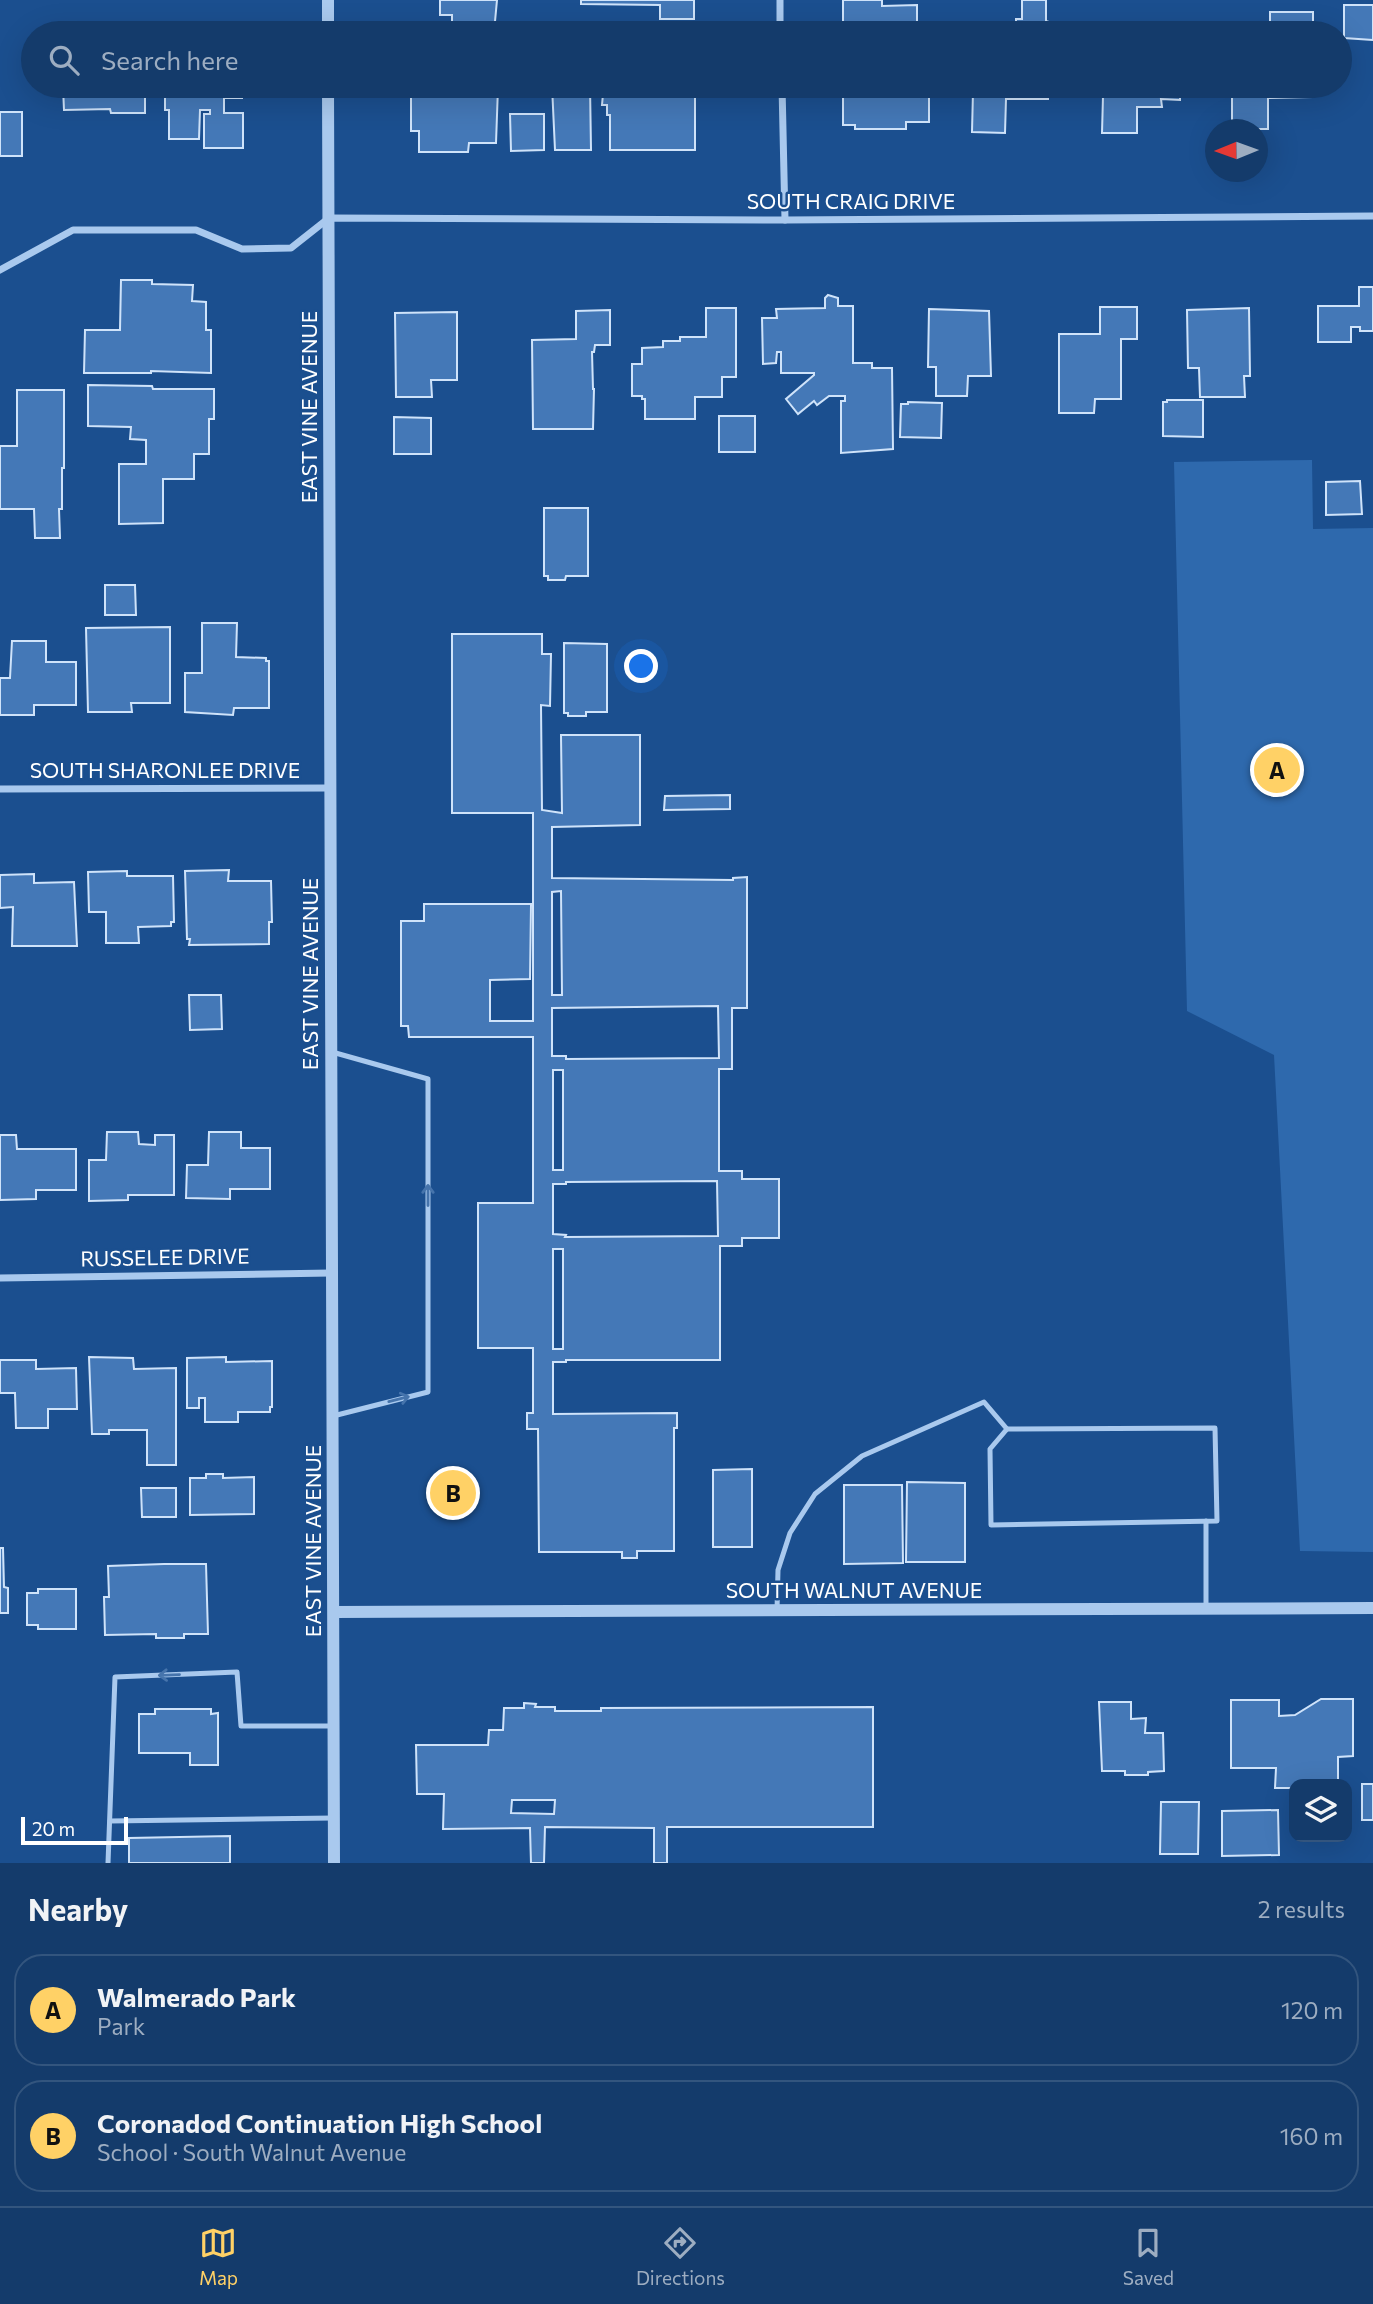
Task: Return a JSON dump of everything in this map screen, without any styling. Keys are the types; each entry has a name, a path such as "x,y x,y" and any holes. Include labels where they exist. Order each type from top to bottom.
{"street":[{"path":"328,0 328,21"},
{"path":"780,0 780,21"},
{"name":"EAST VINE AVENUE","path":"328,98 334,1863"},
{"path":"782,98 785,220"},
{"name":"SOUTH CRAIG DRIVE","path":"330,218 785,220 1373,216"},
{"path":"0,270 73,230 196,230 242,249 291,248 330,218"},
{"name":"SOUTH SHARONLEE DRIVE","path":"0,789 329,788"},
{"name":"RUSSELEE DRIVE","path":"0,1278 331,1273"},
{"name":"SOUTH WALNUT AVENUE","path":"334,1612 1373,1608"}],"lane":[{"path":"330,1052 428,1079 428,1392 333,1416"},
{"path":"777,1610 778,1570 789,1533 815,1494 862,1456 984,1402 1007,1429"},
{"path":"1215,1427 1217,1521 1206,1521 991,1525 990,1449 1007,1429 1215,1427"},
{"path":"1206,1521 1206,1609"},
{"path":"108,1863 116,1677 237,1672 241,1726 334,1726"},
{"path":"110,1821 334,1818"}],"shaded area":[{"path":"1312,460 1313,529 1373,528 1373,1552 1300,1551 1274,1055 1187,1011 1174,462"}],"building":[{"path":"440,0 497,0 495,21 452,21 452,15 440,15"},
{"path":"581,0 694,0 694,19 660,19 660,5 581,4"},
{"path":"843,0 882,0 882,6 917,5 917,21 843,21"},
{"path":"1022,0 1046,0 1046,21 1016,21 1022,19"},
{"path":"1344,5 1373,5 1373,40 1352,39 1352,21 1344,21"},
{"path":"1270,12 1313,12 1313,21 1270,21"},
{"path":"63,98 145,98 145,113 111,113 110,109 64,110"},
{"path":"165,98 224,98 224,113 243,113 243,148 204,148 204,114 210,114 210,110 200,110 199,139 169,139 169,110 165,110"},
{"path":"411,98 498,98 496,143 469,143 468,152 419,152 419,131 411,131"},
{"path":"553,98 590,98 591,150 555,150"},
{"path":"603,98 695,98 695,150 610,150 610,115 607,115 607,105 602,105"},
{"path":"843,98 929,98 929,122 906,122 906,129 855,129 855,125 843,125"},
{"path":"973,98 1048,98 1006,99 1005,133 972,132"},
{"path":"1103,98 1180,98 1161,99 1162,107 1137,107 1137,133 1102,133"},
{"path":"1232,98 1268,98 1268,119 1232,119"},
{"path":"0,112 22,112 22,156 0,156"},
{"path":"510,114 544,114 544,150 511,151"},
{"path":"121,280 152,280 152,284 193,285 192,301 206,302 206,330 211,330 211,373 84,373 85,330 120,330"},
{"path":"1359,287 1373,287 1373,331 1360,331 1360,327 1351,327 1351,342 1318,342 1318,306 1359,306"},
{"path":"828,295 838,298 838,306 853,306 853,363 872,363 872,368 892,368 893,449 841,453 841,401 845,401 845,396 829,396 817,405 814,401 798,414 786,399 814,373 781,373 781,352 777,352 776,363 763,364 762,318 777,318 776,309 825,308 825,298"},
{"path":"1100,307 1137,307 1137,339 1121,339 1121,399 1095,399 1094,413 1059,413 1059,334 1100,334"},
{"path":"706,308 736,308 736,377 722,377 722,397 695,397 695,419 645,419 645,399 642,399 642,396 632,396 632,364 642,364 642,348 663,347 663,341 680,341 680,337 706,337"},
{"path":"1249,308 1250,376 1244,376 1245,397 1200,397 1199,368 1188,368 1187,310"},
{"path":"929,309 989,311 991,376 968,376 967,396 936,396 936,367 928,367"},
{"path":"610,310 610,345 595,345 592,352 593,429 533,429 532,340 576,339 576,311"},
{"path":"457,312 457,380 431,380 432,397 396,397 395,313"},
{"path":"88,385 214,389 214,419 209,419 209,454 194,454 194,479 163,479 163,523 119,524 119,464 146,464 146,440 130,439 131,427 88,426"},
{"path":"17,390 64,390 64,468 62,509 59,509 60,538 35,538 34,509 0,509 0,446 17,446"},
{"path":"1203,400 1203,437 1163,436 1163,402"},
{"path":"942,403 941,438 900,437 901,404"},
{"path":"719,416 755,416 755,452 719,452"},
{"path":"394,417 431,418 431,454 394,454"},
{"path":"1360,481 1362,514 1326,515 1326,482"},
{"path":"544,508 588,508 588,576 566,576 565,580 548,580 548,576 544,576"},
{"path":"105,585 135,585 136,615 105,615"},
{"path":"202,623 237,623 236,657 266,658 266,661 269,661 269,708 234,708 233,715 185,712 185,673 202,673"},
{"path":"170,627 170,703 131,703 132,712 88,712 86,628"},
{"path":"452,634 542,634 542,654 551,654 550,706 541,705 542,810 562,813 561,735 640,735 640,825 552,827 552,878 733,880 747,877 747,1008 732,1008 732,1069 719,1069 719,1171 742,1171 742,1179 779,1179 779,1238 742,1238 742,1246 720,1246 720,1360 553,1362 553,1414 677,1413 677,1428 674,1428 674,1551 637,1551 637,1558 622,1558 622,1552 539,1552 538,1429 527,1429 527,1413 533,1413 533,1348 478,1348 478,1203 533,1203 533,1037 409,1037 408,1026 401,1026 401,921 424,921 424,904 531,904 530,979 490,980 490,1021 533,1021 533,813 452,813","holes":["561,891 562,995 552,995 552,892","718,1006 719,1058 566,1059 566,1056 552,1056 552,1008","553,1070 563,1070 563,1170 553,1170","717,1181 718,1236 565,1237 566,1235 553,1234 553,1184","553,1249 563,1249 563,1349 553,1349"]},
{"path":"12,641 46,641 46,662 76,662 76,705 34,705 34,715 0,715 0,678 10,678"},
{"path":"564,643 607,644 607,712 586,712 586,716 568,716 568,713 564,713"},
{"path":"730,795 730,809 664,810 665,796"},
{"path":"229,870 228,881 271,881 272,922 269,922 269,944 189,945 185,871"},
{"path":"127,871 127,876 173,876 174,922 171,922 171,926 138,927 139,943 106,943 106,912 89,912 88,872"},
{"path":"34,874 34,883 74,882 77,946 12,946 13,907 0,908 0,875"},
{"path":"189,995 221,995 222,1029 190,1030"},
{"path":"107,1132 138,1132 139,1144 155,1145 155,1135 174,1135 174,1195 128,1195 128,1200 89,1201 89,1160 106,1160"},
{"path":"209,1132 241,1132 241,1148 270,1148 270,1189 230,1189 230,1199 186,1198 187,1165 208,1165"},
{"path":"0,1135 16,1135 17,1149 76,1149 76,1190 36,1190 36,1199 0,1200"},
{"path":"89,1357 133,1358 134,1369 176,1368 176,1465 147,1465 147,1430 109,1430 109,1434 92,1434"},
{"path":"226,1357 226,1362 272,1361 270,1412 238,1412 238,1422 205,1422 205,1398 199,1398 199,1408 187,1408 187,1358"},
{"path":"0,1360 36,1360 36,1369 76,1368 77,1409 48,1409 48,1428 16,1428 15,1393 0,1393"},
{"path":"752,1469 752,1547 713,1547 713,1470"},
{"path":"206,1474 223,1474 223,1478 254,1477 254,1514 190,1515 190,1478 206,1478"},
{"path":"907,1482 965,1483 965,1562 906,1562"},
{"path":"844,1485 902,1485 903,1563 844,1564"},
{"path":"141,1488 176,1488 176,1517 142,1517"},
{"path":"0,1548 3,1548 4,1587 8,1588 8,1613 0,1613"},
{"path":"206,1564 208,1634 184,1634 184,1638 156,1638 156,1634 105,1635 104,1597 109,1597 108,1566"},
{"path":"38,1589 76,1589 76,1629 38,1629 38,1625 27,1625 27,1593 38,1593"},
{"path":"1321,1699 1353,1699 1353,1756 1338,1757 1338,1779 1289,1779 1289,1788 1275,1788 1276,1768 1231,1768 1231,1700 1279,1700 1279,1716 1295,1715"},
{"path":"1099,1702 1131,1702 1131,1719 1146,1718 1145,1733 1163,1733 1164,1771 1148,1772 1148,1775 1125,1775 1125,1771 1102,1771"},
{"path":"524,1703 536,1704 535,1707 555,1707 555,1711 601,1711 601,1708 873,1707 873,1827 667,1827 667,1863 654,1863 654,1828 545,1827 544,1863 531,1863 530,1828 443,1829 444,1794 417,1794 416,1745 488,1745 489,1730 503,1730 504,1708 524,1708","holes":["512,1800 555,1800 554,1814 511,1813"]},
{"path":"155,1709 211,1709 211,1714 218,1713 218,1765 190,1765 190,1753 139,1753 139,1714 155,1714"},
{"path":"1362,1784 1373,1784 1373,1820 1362,1820"},
{"path":"1161,1802 1199,1802 1198,1854 1160,1854"},
{"path":"1278,1810 1279,1855 1222,1856 1222,1811"},
{"path":"230,1836 230,1863 129,1863 129,1838"}],"place":[{"name":"Walmerado Park","path":"1277,770"},
{"name":"Coronadod Continuation High School","path":"453,1493"}]}
